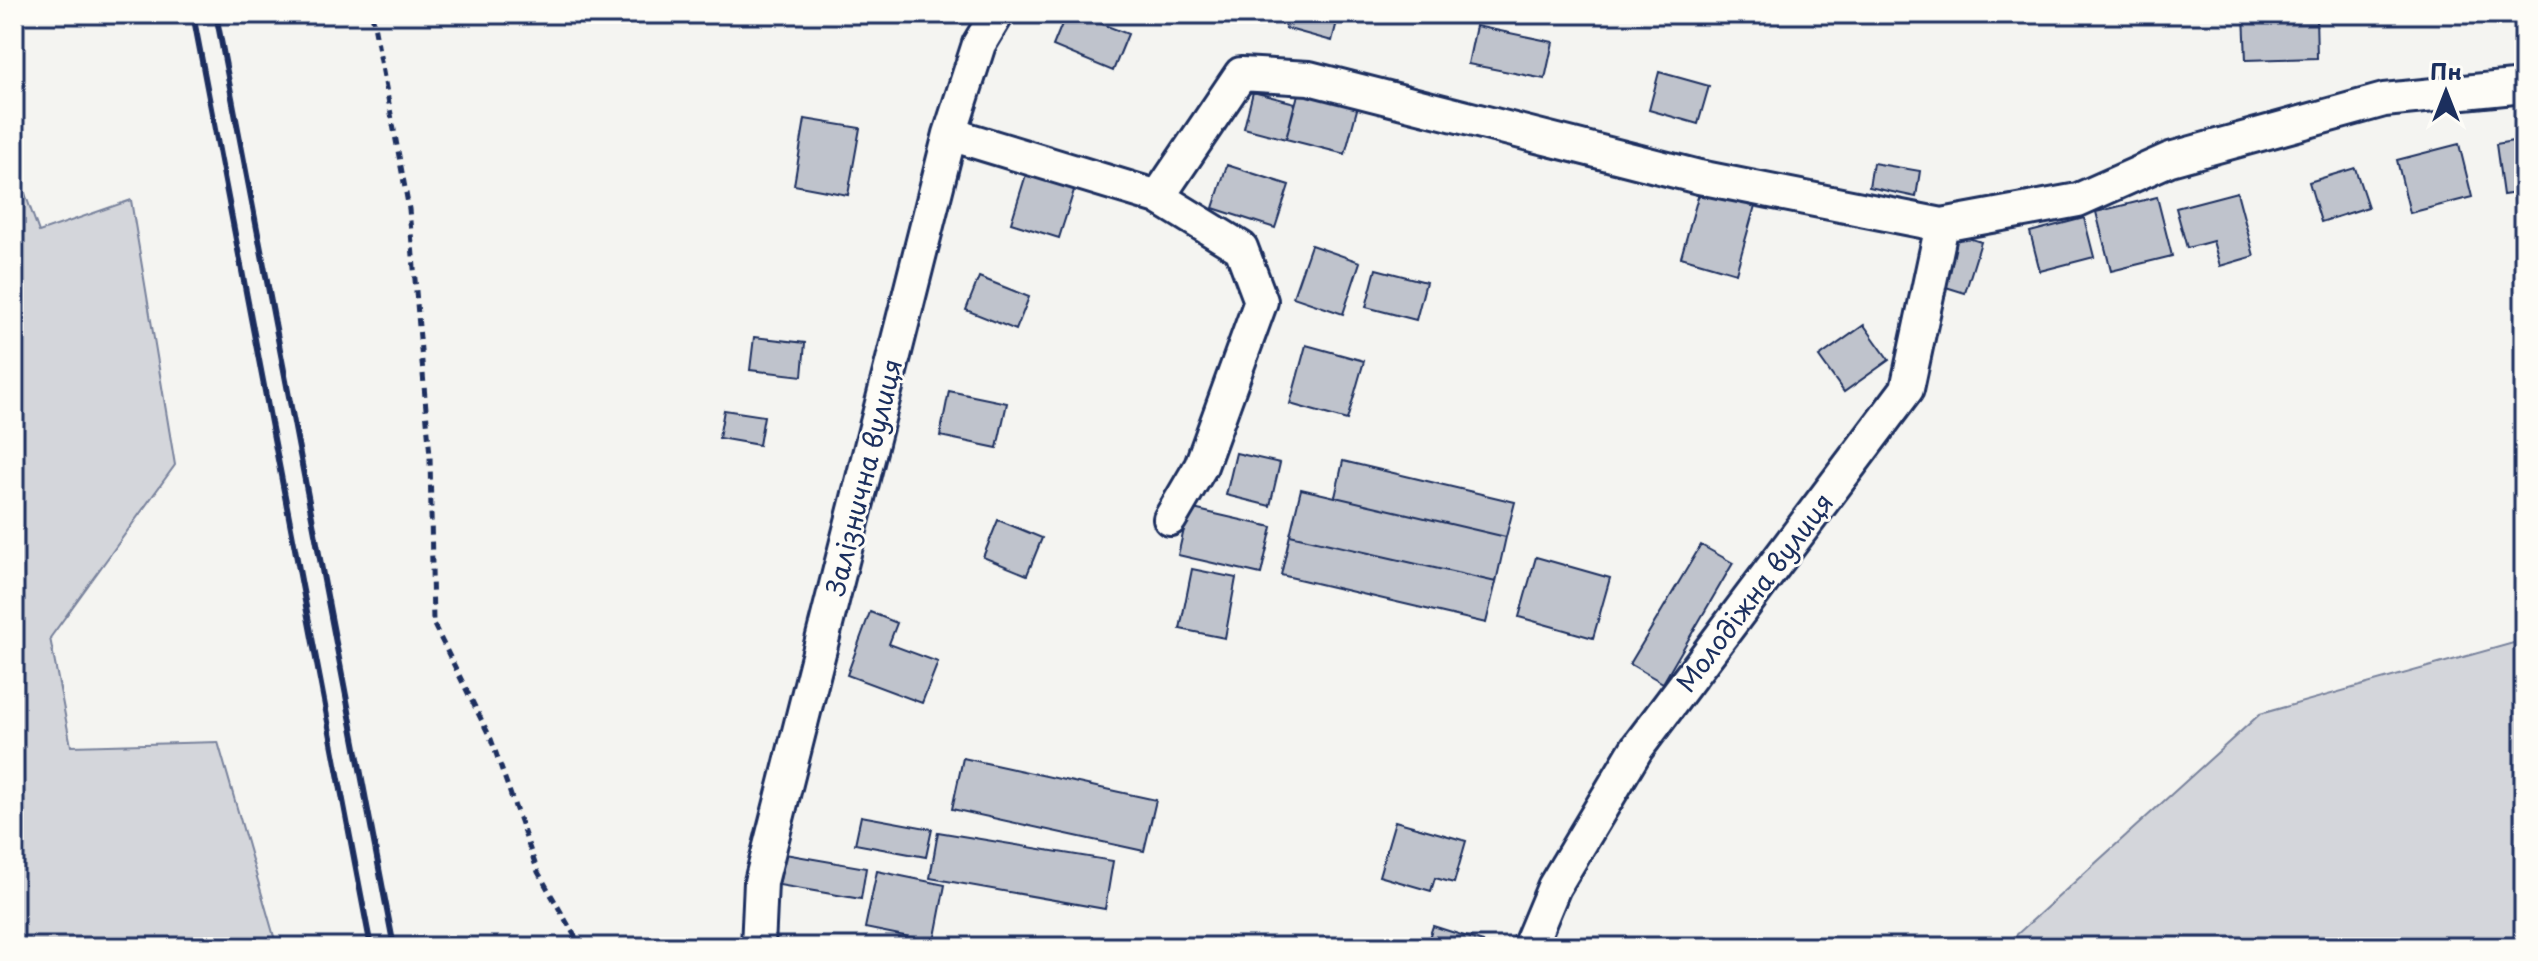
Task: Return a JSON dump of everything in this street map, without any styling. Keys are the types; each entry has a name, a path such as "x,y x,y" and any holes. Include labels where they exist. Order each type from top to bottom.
{"street":[{"name":"Залізнична вулиця","path":"758,947 761,882 950,134 979,44 997,14"},
{"path":"1158,197 1241,74 1309,78 1699,177 1942,225 2078,200 2170,159 2384,100 2524,86"},
{"path":"950,134 1158,197 1241,248 1261,301 1201,466 1170,519"},
{"name":"Молодіжна вулиця","path":"1529,947 1554,887 1637,748 1907,389 1942,225"}],"path":[{"path":"372,14 409,209 430,456 433,623 491,739 538,872 581,947"}],"shaded area":[{"path":"14,163 39,232 131,200 175,465 50,638 71,746 218,742 277,947 14,947"},
{"path":"2524,640 2524,947 2003,947 2260,714"}],"building":[{"path":"1066,14 1076,14 1128,34 1113,71 1053,46"},
{"path":"1289,14 1339,14 1332,41 1285,28"},
{"path":"2244,14 2316,14 2317,58 2246,60"},
{"path":"1476,26 1553,42 1545,79 1468,64"},
{"path":"1659,72 1709,86 1698,124 1649,110"},
{"path":"1300,87 1359,102 1345,154 1286,139"},
{"path":"1253,92 1295,103 1286,139 1244,128"},
{"path":"805,119 860,128 848,195 794,185"},
{"path":"2524,139 2524,192 2503,195 2496,144"},
{"path":"2459,144 2472,197 2410,213 2397,160"},
{"path":"1873,163 1920,171 1916,197 1869,187"},
{"path":"1227,165 1289,185 1275,228 1213,208"},
{"path":"1028,168 1076,184 1059,238 1011,223"},
{"path":"2355,168 2368,207 2321,222 2309,182"},
{"path":"1703,179 1758,195 1736,273 1681,257"},
{"path":"2237,192 2254,256 2220,266 2213,241 2187,248 2176,208"},
{"path":"2157,197 2172,256 2111,271 2096,212"},
{"path":"2084,218 2094,257 2040,271 2030,232"},
{"path":"1949,232 1981,242 1965,293 1933,283"},
{"path":"1311,245 1360,262 1343,314 1293,297"},
{"path":"1376,269 1426,282 1416,320 1366,307"},
{"path":"979,277 1029,297 1016,330 966,310"},
{"path":"1864,325 1889,360 1844,392 1819,357"},
{"path":"754,337 805,343 802,376 750,370"},
{"path":"1306,345 1364,361 1347,420 1290,404"},
{"path":"949,391 1007,403 997,448 940,436"},
{"path":"724,410 764,416 759,445 719,438"},
{"path":"1236,453 1280,463 1270,506 1226,495"},
{"path":"1343,461 1515,502 1506,537 1335,497"},
{"path":"1301,489 1506,537 1496,582 1290,535"},
{"path":"1189,508 1272,527 1261,574 1178,555"},
{"path":"998,520 1042,538 1027,575 983,557"},
{"path":"1290,535 1496,582 1486,623 1281,575"},
{"path":"1701,545 1733,563 1663,683 1630,664"},
{"path":"1536,557 1610,578 1593,638 1519,617"},
{"path":"1192,569 1236,578 1225,638 1180,629"},
{"path":"870,612 897,623 889,644 938,662 922,703 847,675"},
{"path":"963,758 1156,800 1144,851 952,809"},
{"path":"861,816 932,829 926,857 855,844"},
{"path":"1395,821 1466,841 1454,883 1435,878 1431,891 1379,876"},
{"path":"938,832 1113,861 1105,909 930,878"},
{"path":"785,854 866,868 861,899 779,885"},
{"path":"877,871 945,885 934,942 865,928"},
{"path":"1433,926 1483,942 1481,947 1426,947"}],"railway":[{"path":"193,14 371,947"},
{"path":"216,14 394,947"}]}
